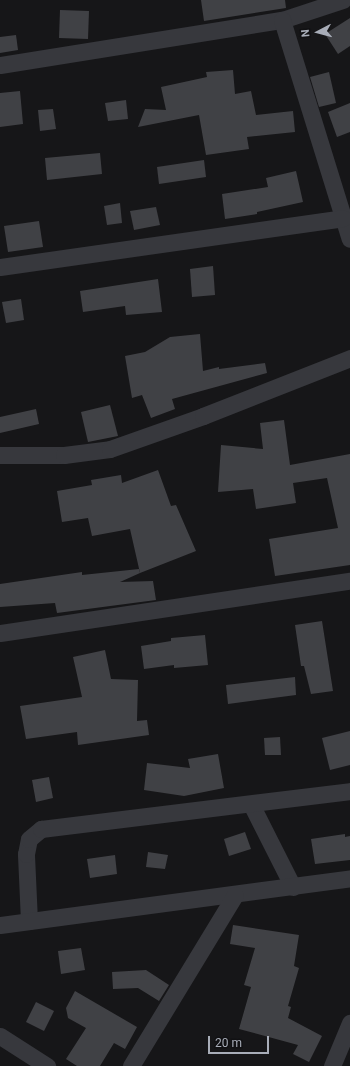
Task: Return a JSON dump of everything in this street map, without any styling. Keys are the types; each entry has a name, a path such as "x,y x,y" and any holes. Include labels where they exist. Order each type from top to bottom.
{"street":[{"path":"0,65 282,20 343,0"},
{"path":"282,20 350,239"},
{"path":"0,267 343,218"},
{"path":"0,455 64,455 110,449 203,416 350,358"},
{"path":"0,633 350,581"},
{"path":"29,921 26,854 29,839 41,829 350,791"},
{"path":"250,804 293,887"},
{"path":"0,925 236,895 350,878"},
{"path":"131,1066 236,895"},
{"path":"332,1066 350,1023"},
{"path":"0,1036 47,1066"}],"building":[{"path":"201,0 285,0 286,8 204,21"},
{"path":"60,10 89,11 88,39 59,38"},
{"path":"350,18 350,46 338,54 325,34"},
{"path":"16,35 18,50 0,53 0,37"},
{"path":"233,70 235,94 251,91 256,115 293,111 295,132 247,137 249,149 206,155 199,115 138,127 145,109 166,110 161,87 207,77 206,72"},
{"path":"329,72 336,103 319,107 310,77"},
{"path":"20,91 23,124 0,127 0,93"},
{"path":"126,100 128,119 108,121 105,103"},
{"path":"350,103 350,132 337,137 328,112"},
{"path":"53,109 56,129 40,131 38,110"},
{"path":"100,153 102,174 47,180 45,158"},
{"path":"204,160 206,177 159,184 157,167"},
{"path":"296,171 303,202 257,212 257,214 225,219 222,194 268,187 266,178"},
{"path":"120,203 122,223 107,225 104,206"},
{"path":"156,207 160,225 134,230 130,211"},
{"path":"39,221 43,247 8,252 4,226"},
{"path":"213,266 215,295 192,297 190,269"},
{"path":"158,279 162,312 126,315 125,306 83,312 80,291"},
{"path":"21,299 24,320 6,323 2,302"},
{"path":"200,334 203,371 219,367 219,369 265,363 267,373 172,399 175,409 151,418 142,395 132,398 125,356 145,352 170,337"},
{"path":"110,405 118,436 88,442 81,412"},
{"path":"36,409 39,424 0,433 0,417"},
{"path":"284,420 290,465 350,454 350,565 275,576 269,539 338,528 327,478 293,483 296,503 256,509 253,489 218,492 221,445 263,449 260,423"},
{"path":"158,470 171,506 176,505 196,551 140,573 130,529 92,536 88,518 62,522 57,491 92,485 91,480 121,475 122,483"},
{"path":"139,569 140,573 120,582 153,581 156,600 57,613 55,603 0,607 0,584 82,572 82,575"},
{"path":"322,621 333,691 311,694 304,666 301,666 295,625"},
{"path":"205,635 208,665 174,668 174,665 144,669 141,646 171,641 171,638"},
{"path":"105,650 111,679 138,680 137,721 147,720 149,735 78,745 77,732 26,739 20,706 82,697 73,657"},
{"path":"295,677 296,695 228,704 226,685"},
{"path":"350,731 350,765 330,770 322,738"},
{"path":"280,737 281,755 265,755 264,738"},
{"path":"218,754 224,788 184,796 144,790 147,763 190,768 188,759"},
{"path":"49,777 53,798 36,802 32,780"},
{"path":"245,832 251,849 229,856 224,839"},
{"path":"345,834 345,837 350,836 350,860 315,864 311,839"},
{"path":"148,852 168,855 165,869 146,867"},
{"path":"115,855 117,874 90,878 87,859"},
{"path":"233,925 299,935 294,966 299,968 288,1006 291,1007 288,1018 322,1036 309,1062 293,1054 298,1045 239,1029 251,987 244,985 255,948 230,944"},
{"path":"81,948 85,970 61,974 58,951"},
{"path":"146,970 169,985 159,1001 138,988 113,989 112,972"},
{"path":"75,991 137,1027 125,1049 114,1043 100,1066 77,1066 66,1059 86,1028 68,1018 66,1008"},
{"path":"36,1002 54,1011 44,1031 26,1022"}]}
